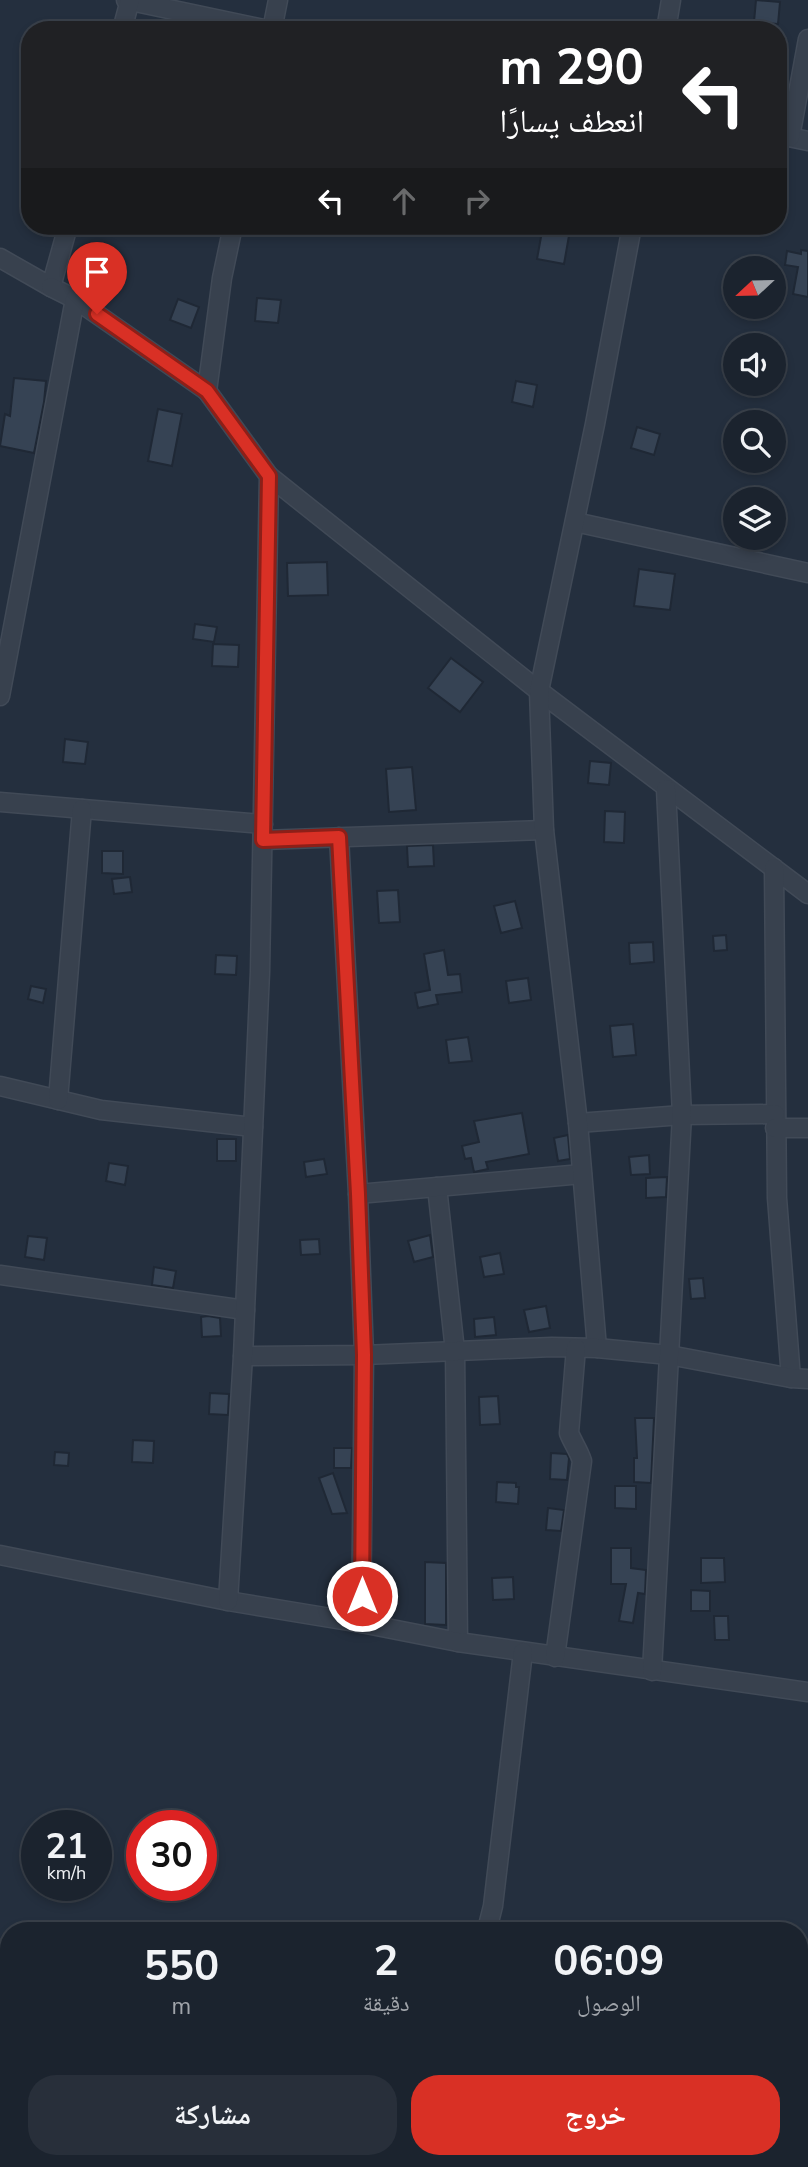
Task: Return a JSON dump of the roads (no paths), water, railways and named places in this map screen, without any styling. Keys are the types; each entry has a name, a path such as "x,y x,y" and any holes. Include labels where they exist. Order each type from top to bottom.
{"street":[{"path":"124,21 129,0 228,21"},
{"path":"272,21 278,0"},
{"path":"668,21 671,0"},
{"path":"792,137 808,39"},
{"path":"51,287 65,235"},
{"path":"207,391 222,278 231,235"},
{"path":"597,1348 578,1123 544,830 539,691 575,522 630,235"},
{"path":"0,258 75,299 207,391 269,476 539,691 808,894"},
{"path":"0,696 4,647 75,299"},
{"path":"228,1601 243,1356 260,972 269,476"},
{"path":"575,522 808,573"},
{"path":"652,1671 682,1115 666,789"},
{"path":"0,802 82,809 263,832 339,837 544,830"},
{"path":"58,1100 82,809"},
{"path":"339,837 364,1355 361,1623"},
{"path":"243,1356 597,1348 669,1355 799,1379 777,1198 774,868"},
{"path":"0,1086 101,1110 253,1127"},
{"path":"578,1123 682,1115 775,1121 808,1128"},
{"path":"358,1194 582,1174"},
{"path":"437,1187 455,1351 457,1642"},
{"path":"0,1276 245,1310"},
{"path":"555,1657 582,1461 569,1433 576,1348"},
{"path":"0,1555 228,1601 457,1642 808,1692"},
{"path":"489,1922 523,1652"}]}
